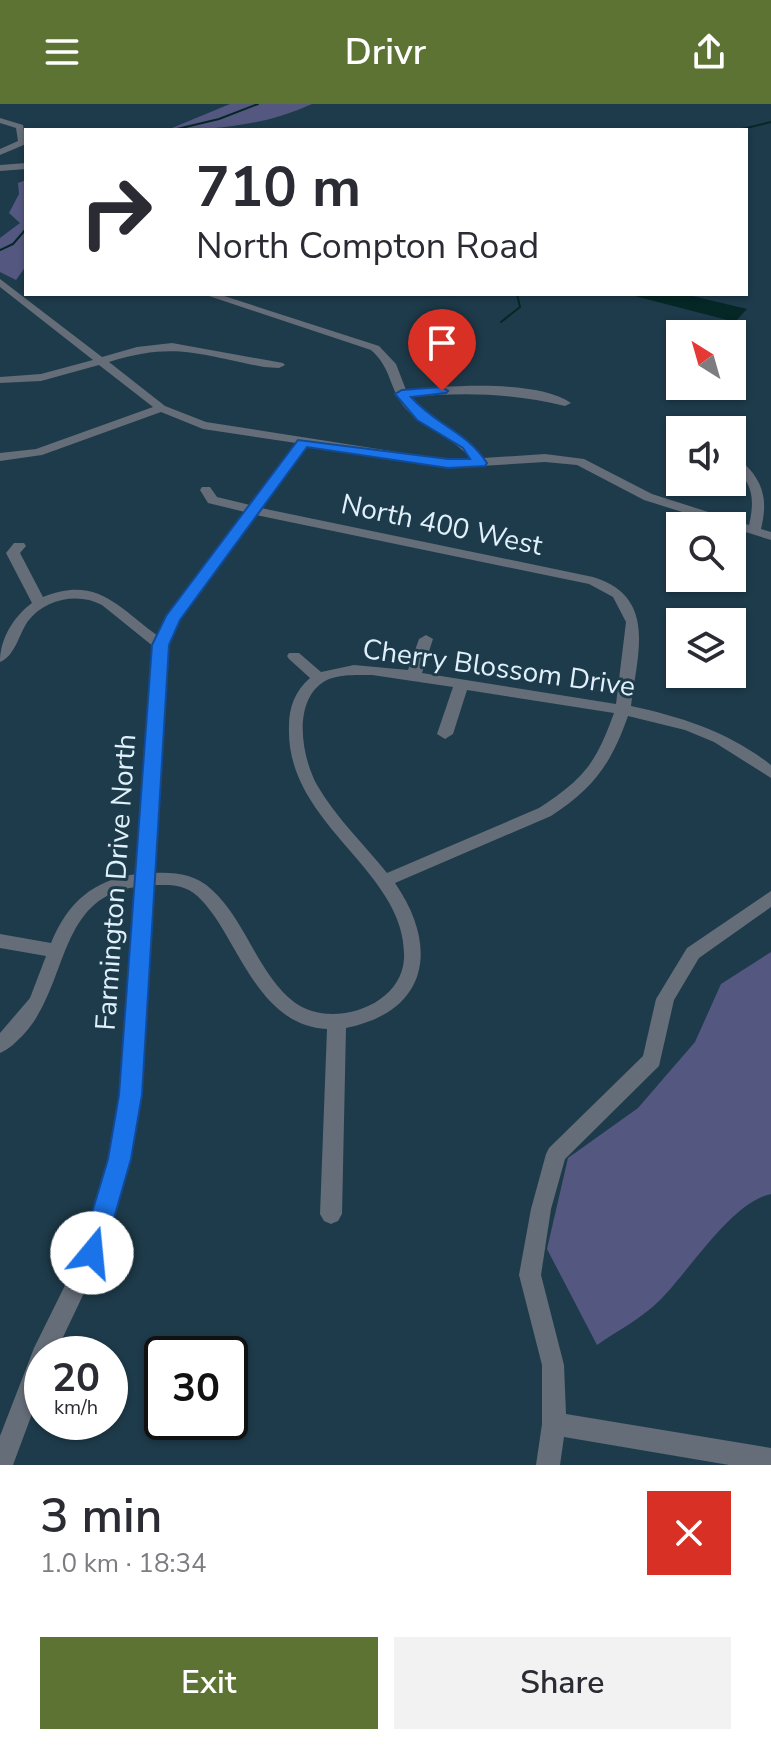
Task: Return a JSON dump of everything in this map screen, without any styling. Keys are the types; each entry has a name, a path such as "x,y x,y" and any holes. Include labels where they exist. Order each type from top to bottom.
{"street":[{"path":"0,120 20,127 24,141 0,152"},
{"path":"0,168 24,166"},
{"path":"0,282 161,408 203,425 448,464 545,458 580,462 648,497 771,536"},
{"path":"214,296 375,348 395,367 402,394 422,418 468,445 480,463"},
{"path":"0,380 45,378 137,351 181,346 252,363 279,365"},
{"path":"402,394 482,391 548,396 565,403"},
{"path":"0,457 38,452 161,408"},
{"name":"Farmington Drive North","path":"51,1336 92,1253 120,1159 131,1095 161,645 172,619 303,443"},
{"path":"746,471 758,487 761,503 754,532"},
{"name":"North 400 West","path":"206,490 212,500 563,574 593,581 619,594 633,622 623,708"},
{"path":"19,546 13,553 39,603"},
{"path":"0,657 24,617 39,603 62,595 105,600 141,633 161,645"},
{"path":"414,676 426,639"},
{"path":"0,1045 23,1025 41,995 55,951 71,917 88,899 110,885 146,880 178,879 193,884 209,897 273,994 290,1010 312,1019 337,1023 369,1015 401,993 412,967 411,940 400,905 312,792 302,768 297,743 297,704 303,691 319,678 294,656"},
{"name":"Cherry Blossom Drive","path":"319,678 360,669 623,708 681,724 730,745 771,773"},
{"path":"445,734 461,685"},
{"path":"382,882 545,812 568,797 592,775 609,748 623,708"},
{"path":"548,1465 554,1424 553,1365 530,1275 541,1209 556,1154 652,1060 665,999 693,953 771,898"},
{"path":"0,941 55,951"},
{"path":"331,1214 337,1023"},
{"name":"Farmington Drive North","path":"1,1465 24,1403"},
{"path":"554,1424 771,1460"}],"shaded area":[{"path":"230,104 312,104 277,117 241,125 172,128"},
{"path":"24,181 24,269 16,280 0,272 0,238 20,223 9,213 19,194 18,183"},
{"path":"635,296 692,296 747,309 737,320 727,320"},
{"path":"771,952 771,1194 741,1210 652,1307 597,1345 547,1249 568,1158 638,1108 695,1042 721,984"}],"waterway":[{"path":"181,128 219,119 258,104"},
{"path":"746,128 771,122"},
{"path":"0,250 13,244 24,231"},
{"path":"501,322 520,307 517,296"}],"route":[{"path":"92,1253 120,1159 131,1095 161,645 172,619 303,443 448,464 480,463 468,445 422,418 402,394 442,391"}]}
